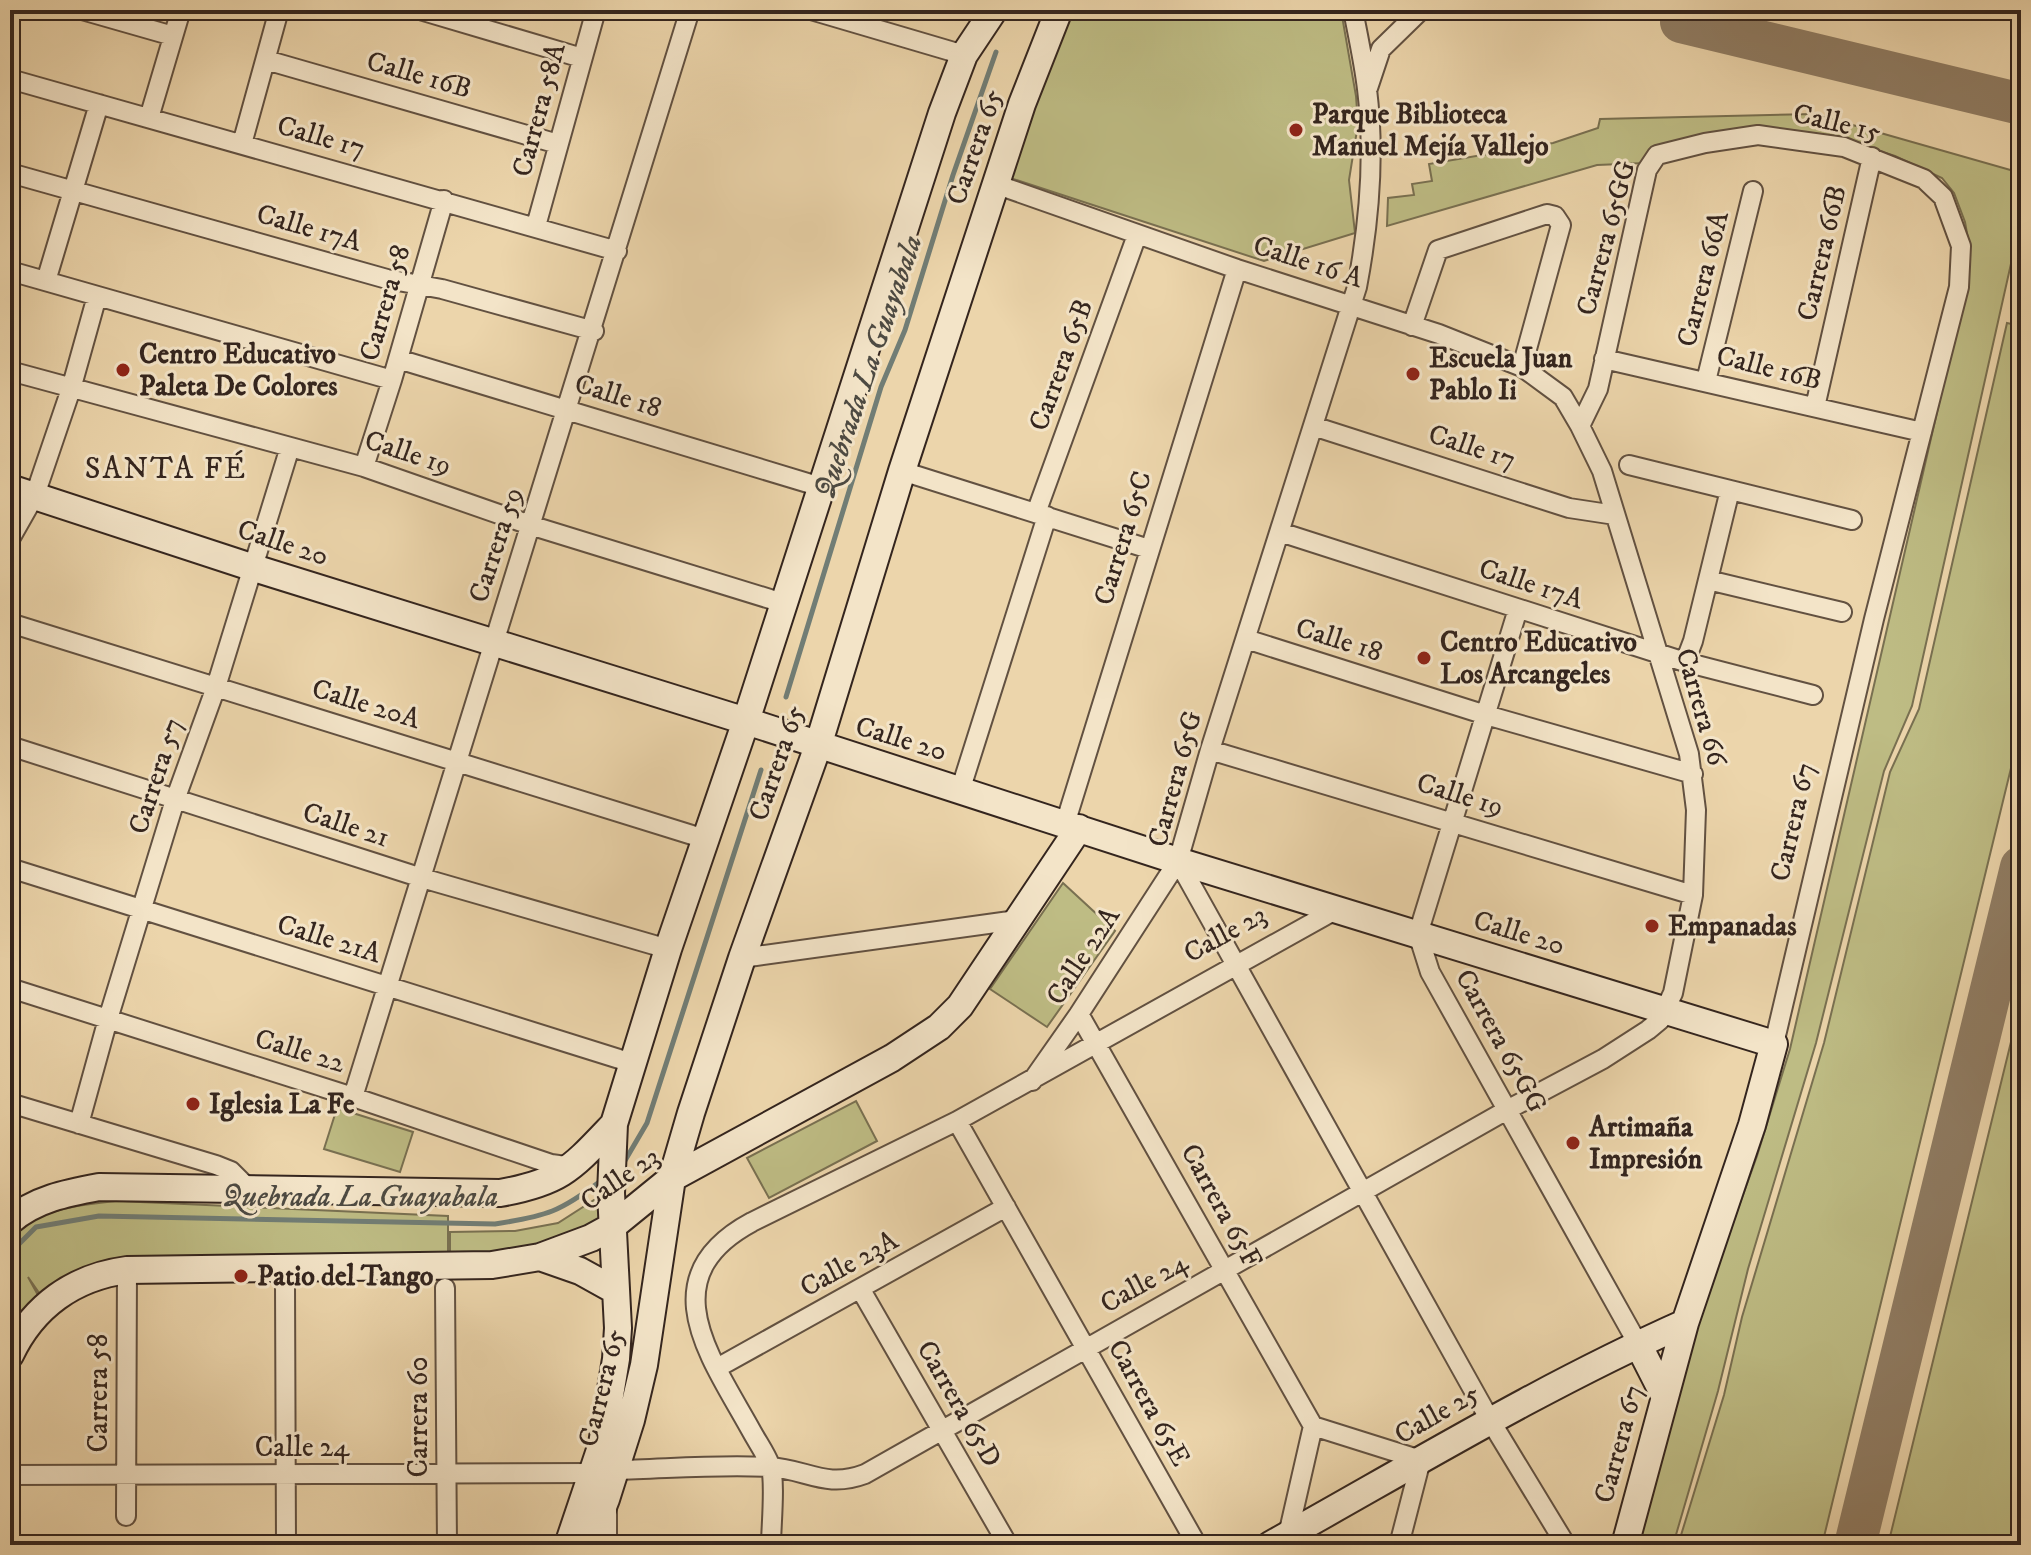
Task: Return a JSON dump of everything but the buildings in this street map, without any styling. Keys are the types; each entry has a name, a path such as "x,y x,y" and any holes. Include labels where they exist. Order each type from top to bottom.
{"street":[{"path":"82,10 173,36"},
{"path":"149,118 181,10"},
{"path":"242,144 279,10"},
{"path":"420,10 582,58"},
{"name":"Carrera 58A","path":"536,226 596,10"},
{"name":"Carrera 59","path":"353,1097 493,643 594,331 690,10"},
{"path":"811,10 964,55"},
{"name":"Carrera 65","path":"588,1545 606,1499 602,1444 613,1387 618,1328 611,1193 613,1137 632,1063 746,721 889,271 964,55 994,10"},
{"name":"Carrera 65","path":"568,1545 631,1420 644,1365 672,1178 742,958 818,746 902,471 995,184 1059,10"},
{"name":"Carrera 65G","path":"1353,10 1367,91 1370,151 1361,265 1351,306 1210,750 1178,861 1490,1420 1566,1545"},
{"name":"Carrera 65G","path":"1367,91 1381,49 1421,10"},
{"name":"Calle 16B","path":"266,60 558,144"},
{"name":"Calle 17","path":"10,79 617,251"},
{"path":"46,281 99,104"},
{"name":"Calle 15","path":"1657,155 1705,143 1758,135 1844,147 1924,179 1943,197 1961,246"},
{"name":"Carrera 65GG","path":"1580,426 1598,389 1647,170 1657,155"},
{"name":"Carrera 66B","path":"1815,407 1872,157"},
{"name":"Calle 17A","path":"10,173 387,279 594,331"},
{"name":"Calle 16 A","path":"995,184 1137,235 1412,326 1522,367 1563,397 1580,426"},
{"name":"Carrera 66A","path":"1706,381 1753,191"},
{"name":"Carrera 58","path":"364,467 444,200"},
{"path":"1412,326 1438,250 1445,245 1547,214 1555,216 1561,225 1522,367"},
{"name":"Carrera 65B","path":"960,791 1041,514 1137,235"},
{"name":"Carrera 67","path":"1625,1545 1685,1323 1752,1125 1774,1044 1852,706 1959,287 1961,246"},
{"name":"Carrera 65C","path":"1072,826 1149,549 1237,269"},
{"path":"10,271 392,380"},
{"path":"10,539 22,492 71,389 97,296"},
{"name":"Calle 18","path":"398,359 821,487"},
{"name":"Calle 16B","path":"1604,359 1922,432"},
{"name":"Calle 19","path":"10,371 364,467 533,526 783,603"},
{"name":"Calle 17","path":"1313,426 1569,508 1615,515"},
{"name":"Carrera 66","path":"1580,426 1602,471 1693,774 1696,838 1693,895 1679,969 1666,1012"},
{"name":"Carrera 57","path":"79,1124 175,800 216,687 290,447"},
{"path":"1629,465 1852,520"},
{"path":"902,471 1149,549"},
{"path":"1685,662 1693,641 1730,490"},
{"name":"Calle 20","path":"22,492 1178,861 1774,1044"},
{"name":"Calle 17A","path":"1280,532 1657,654 1813,695"},
{"path":"1708,580 1842,612"},
{"path":"1418,934 1518,609"},
{"name":"Calle 20A","path":"10,623 705,839"},
{"name":"Calle 18","path":"1246,639 1486,715 1693,774"},
{"name":"Calle 21","path":"10,746 422,878 668,949"},
{"name":"Calle 19","path":"1210,750 1693,895"},
{"name":"Calle 23","path":"10,1355 27,1325 44,1306 83,1280 106,1272 492,1265 540,1257 575,1245 613,1226 672,1178 892,1058 939,1027 960,1006 1017,920 1072,826"},
{"name":"Calle 22A","path":"1032,1081 1178,861"},
{"name":"Calle 21A","path":"10,868 632,1063"},
{"name":"Calle 23","path":"717,1368 701,1337 696,1316 696,1285 706,1260 732,1233 1032,1081 1097,1041 1339,908"},
{"path":"742,958 1017,920"},
{"name":"Carrera 65GG","path":"1418,934 1430,972 1638,1344"},
{"name":"Calle 22","path":"10,988 353,1097 551,1164 573,1167"},
{"name":"Calle 24","path":"10,1475 447,1474 772,1467 827,1480 847,1480 865,1474 1085,1347 1603,1059 1648,1030 1666,1012"},
{"name":"Carrera 65F","path":"1079,1014 1313,1426"},
{"path":"10,1103 216,1165 231,1171 247,1187"},
{"name":"Carrera 65E","path":"957,1121 1197,1545"},
{"name":"Calle 23","path":"10,1221 41,1201 99,1187 500,1193 529,1188 550,1180 613,1137"},
{"name":"Calle 23A","path":"717,1368 1006,1207"},
{"path":"540,1257 580,1271 616,1291"},
{"name":"Carrera 58","path":"126,1516 127,1270"},
{"path":"285,1283 286,1545"},
{"name":"Carrera 60","path":"445,1288 447,1545"},
{"name":"Carrera 65D","path":"861,1290 1008,1545"},
{"name":"Calle 25","path":"1279,1540 1490,1420 1685,1323"},
{"path":"1638,1344 1664,1395"},
{"path":"717,1368 772,1467 771,1545"},
{"path":"1320,1545 1279,1540 1313,1426 1421,1460 1399,1545"},
{"path":"606,1499 607,1545"}],"shaded area":[{"path":"1067,10 1341,10 1358,124 1349,180 1355,233 1264,261 1004,176"},
{"path":"1814,114 2021,173 2021,219 1912,706 1884,771 1816,1043 1748,1269 1718,1391 1673,1545 1635,1545 1693,1334 1757,1156 1790,1049 1968,278 1970,250 1965,222 1954,193 1942,178 1895,156 1844,140 1777,132 1645,163 1597,165 1387,226 1388,198 1414,195 1412,184 1432,181 1429,164 1553,143 1598,128 1600,119"},
{"path":"2007,323 2021,326 2021,727 1822,1545 1678,1545 1824,1043 1890,772 1919,709"},
{"path":"1063,883 1115,931 1047,1027 990,989"},
{"path":"2021,1001 2021,1545 1888,1545"},
{"path":"856,1101 877,1141 769,1198 747,1158"},
{"path":"337,1108 413,1132 400,1172 324,1149"},
{"path":"597,1198 605,1226 556,1249 450,1259 450,1232 515,1231 558,1223"},
{"path":"118,1201 448,1216 448,1259 143,1256 110,1262 42,1297 28,1277 44,1306 10,1361 10,1247 16,1255 10,1232 62,1209"}],"waterway":[{"name":"Quebrada La Guayabala","path":"786,697 881,387 905,330 953,175 996,52"},
{"name":"Quebrada La Guayabala","path":"623,1164 647,1123 761,770"},
{"name":"Quebrada La Guayabala","path":"10,1253 36,1227 99,1216 495,1224 552,1211 602,1180"}],"taxiway":[{"path":"1681,22 2021,104"},
{"path":"1855,1545 2021,867"}],"place":[{"name":"Parque Biblioteca Manuel Mejía Vallejo","path":"1296,130"},
{"name":"Centro Educativo Paleta De Colores","path":"123,370"},
{"name":"Escuela Juan Pablo Ii","path":"1413,374"},
{"name":"Centro Educativo Los Arcangeles","path":"1424,658"},
{"name":"Empanadas","path":"1652,926"},
{"name":"Iglesia La Fe","path":"193,1104"},
{"name":"Artimaña Impresión","path":"1573,1143"},
{"name":"Patio del Tango","path":"241,1276"}],"district":[{"name":"SANTA FÉ","path":"166,469"}]}
